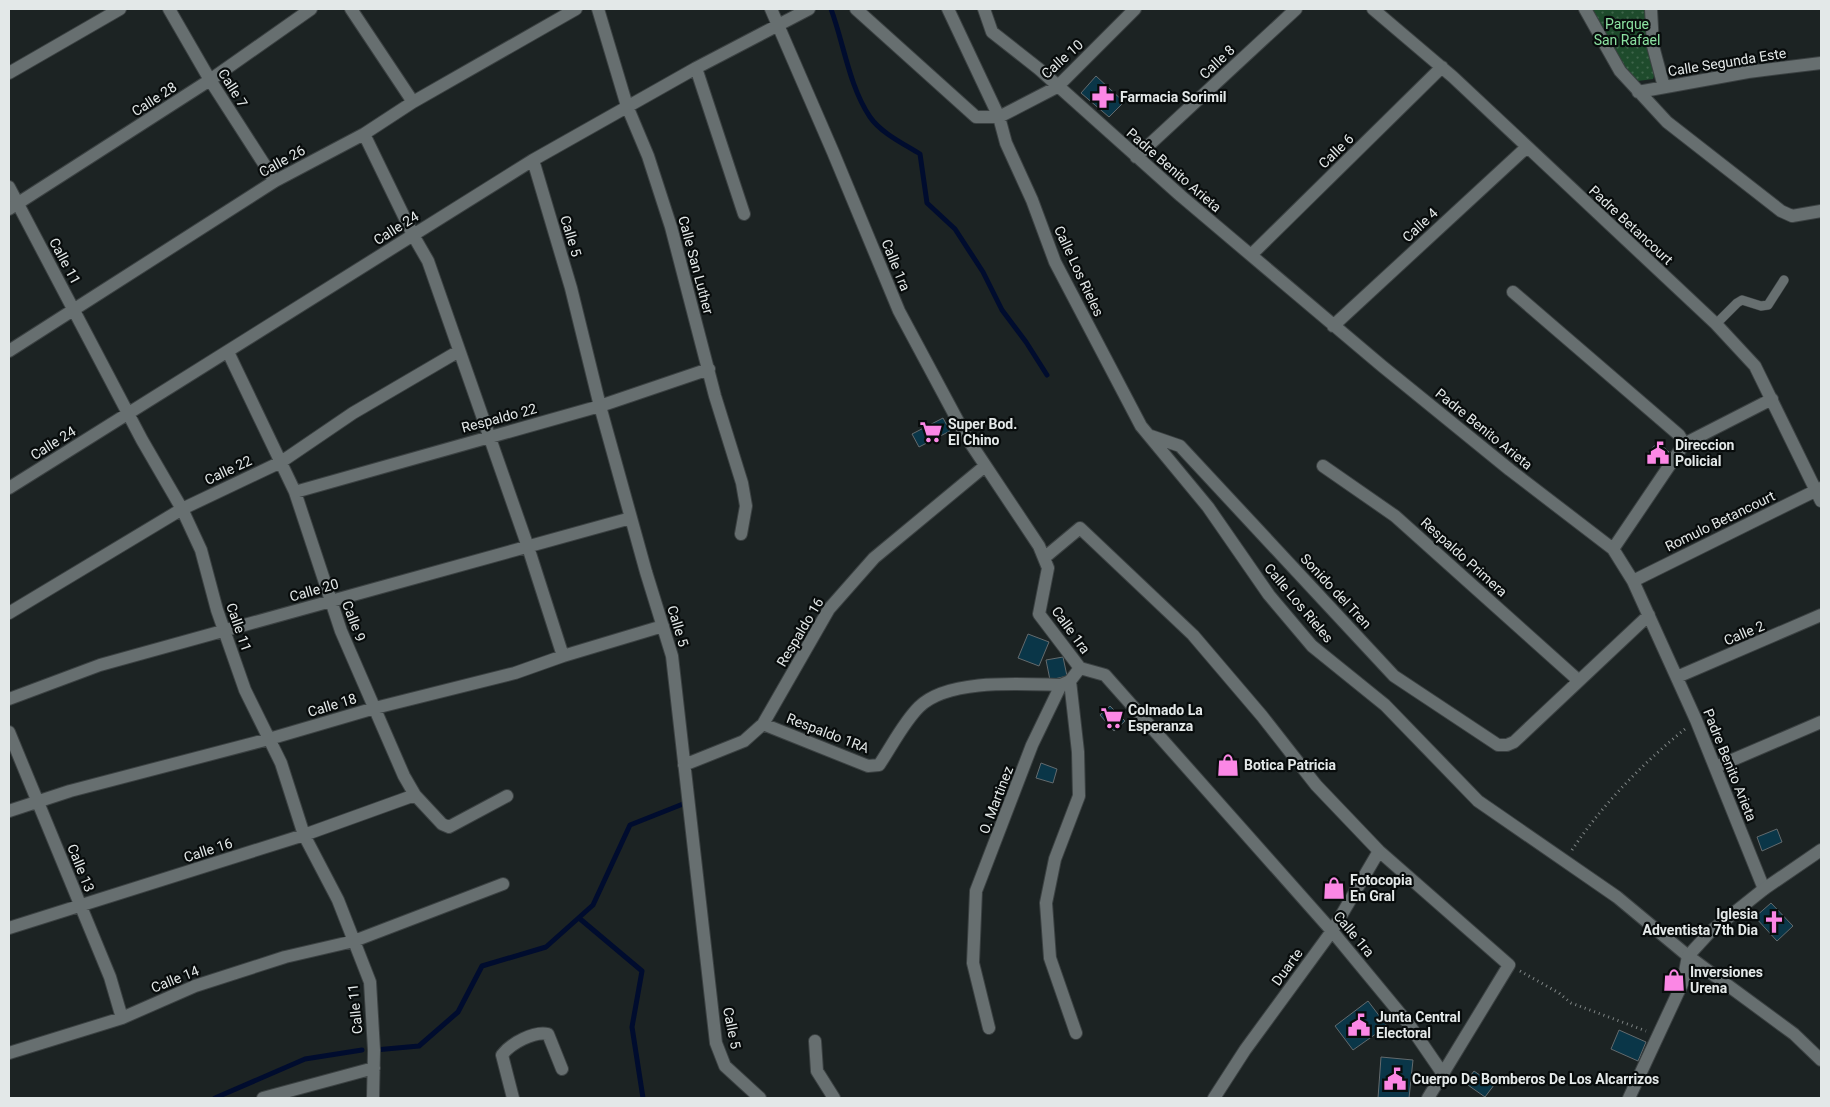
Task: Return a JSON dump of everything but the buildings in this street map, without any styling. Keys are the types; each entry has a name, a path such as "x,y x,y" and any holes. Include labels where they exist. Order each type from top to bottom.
{"street":[{"path":"9,73 120,9"},
{"name":"Calle 7","path":"169,9 210,80 275,181"},
{"name":"Calle 28","path":"13,206 210,80 311,9"},
{"path":"351,9 413,102"},
{"name":"Calle 26","path":"9,352 275,181 364,134 413,102 576,9"},
{"name":"Calle San Luther","path":"598,9 626,106 648,156 671,227 742,483 746,506 741,534"},
{"name":"Calle 1ra","path":"771,9 899,311 967,438 1039,546 1048,568 1039,614 1080,668 1105,675 1332,931 1408,1022 1443,1074"},
{"name":"Calle 24","path":"9,488 533,160 626,106 778,23 809,9"},
{"path":"856,9 976,117 999,117"},
{"name":"Calle Los Rieles","path":"948,9 999,117 1006,143 1032,200 1055,262 1140,426 1151,436 1208,507 1269,595 1312,646 1384,706 1478,801 1617,897 1688,956 1794,1034 1821,1060"},
{"name":"Padre Benito Arieta","path":"984,9 992,32 1039,69 1136,157 1333,326 1510,470 1613,549 1633,581 1677,677 1716,767 1764,889"},
{"name":"Calle 10","path":"999,117 1057,87 1135,9"},
{"name":"Calle 8","path":"1136,157 1296,9"},
{"name":"Padre Betancourt","path":"1373,9 1442,67 1716,324 1755,366 1820,493"},
{"path":"1585,9 1620,71 1667,122 1769,204 1792,216 1821,211"},
{"path":"1651,9 1653,46 1664,87"},
{"name":"Calle Segunda Este","path":"1638,92 1748,72 1821,63"},
{"name":"Calle 6","path":"1251,255 1442,67"},
{"path":"696,68 744,214"},
{"path":"364,134 413,236 428,260 528,547 563,656"},
{"name":"Calle 4","path":"1333,326 1527,147"},
{"name":"Calle 5","path":"533,160 571,288 600,406 631,518 672,656 716,1042 726,1066 760,1098"},
{"name":"Calle 11","path":"9,187 13,206 74,311 182,509 201,550 217,610 245,690 281,763 304,835 338,900 370,982 374,1068 373,1098"},
{"path":"1513,292 1679,435 1684,444"},
{"name":"Calle 22","path":"9,613 182,509 281,462 353,413 459,351"},
{"name":"Calle 9","path":"228,352 296,492 341,631 415,795 442,824 450,827 507,796"},
{"name":"Respaldo 22","path":"296,492 600,406 709,369"},
{"path":"1613,549 1684,444 1772,399"},
{"name":"Sonido del Tren","path":"1151,436 1180,446 1394,676 1498,745 1508,745 1514,742 1578,680"},
{"name":"Respaldo 16","path":"684,765 744,741 763,724 830,609 874,558 986,466"},
{"name":"Respaldo Primera","path":"1323,466 1395,516 1578,680"},
{"name":"Romulo Betancourt","path":"1633,581 1820,493"},
{"name":"Calle 20","path":"9,699 100,665 631,518"},
{"path":"1044,558 1080,528 1192,635 1262,716 1316,785 1379,851 1509,965 1428,1098"},
{"path":"1578,680 1648,615"},
{"name":"Calle 2","path":"1677,677 1821,615"},
{"name":"Calle 18","path":"9,811 375,708 515,673 563,656 663,626"},
{"path":"1076,1033 1050,958 1046,903 1055,859 1079,796 1078,752 1066,683 1080,668"},
{"name":"Respaldo 1RA","path":"763,724 868,766 879,765 919,706 944,693 992,682 1066,683"},
{"name":"O. Martinez","path":"989,1028 973,963 976,891 1032,745 1066,683"},
{"path":"1716,767 1821,722"},
{"name":"Calle 13","path":"9,732 110,977 122,1018"},
{"name":"Calle 16","path":"9,928 304,835 415,795"},
{"path":"1629,1098 1684,982 1688,956 1710,932 1764,889 1821,850"},
{"name":"Duarte","path":"1214,1098 1245,1050 1332,931 1379,851"},
{"name":"Calle 14","path":"9,1053 122,1018 195,986 285,957 354,941 503,884"},
{"path":"513,1098 502,1054 509,1046 541,1032 548,1034 562,1069"},
{"path":"815,1041 818,1071 834,1098"},
{"path":"263,1098 374,1068"}],"lane":[{"path":"1716,324 1736,303 1742,300 1761,306 1768,304 1784,280"}],"path":[{"path":"1564,861 1590,822 1671,740 1696,720"},
{"path":"1509,965 1559,993 1572,1003 1659,1036"}],"green space":[{"name":"Parque San Rafael","path":"1589,9 1648,9 1656,71 1653,79 1638,81 1622,67"}],"waterway":[{"path":"831,9 857,92 870,117 893,138 920,154 927,203 955,229 983,272 1002,310 1026,342 1047,375"},
{"path":"375,1050 419,1046 458,1012 482,966 546,947 593,905 630,825 688,802"},
{"path":"579,918 642,971 632,1027 643,1098"},
{"path":"215,1098 305,1059 362,1050"}],"place":[{"name":"Farmacia Sorimil","path":"1103,97"},
{"name":"Super Bod. El Chino","path":"931,432"},
{"name":"Direccion Policial","path":"1658,453"},
{"name":"Colmado La Esperanza","path":"1112,718"},
{"name":"Botica Patricia","path":"1228,765"},
{"name":"Fotocopia En Gral","path":"1334,888"},
{"name":"Iglesia Adventista 7th Dia","path":"1774,922"},
{"name":"Inversiones Urena","path":"1674,980"},
{"name":"Junta Central Electoral","path":"1359,1025"},
{"name":"Cuerpo De Bomberos De Los Alcarrizos","path":"1395,1079"}]}
